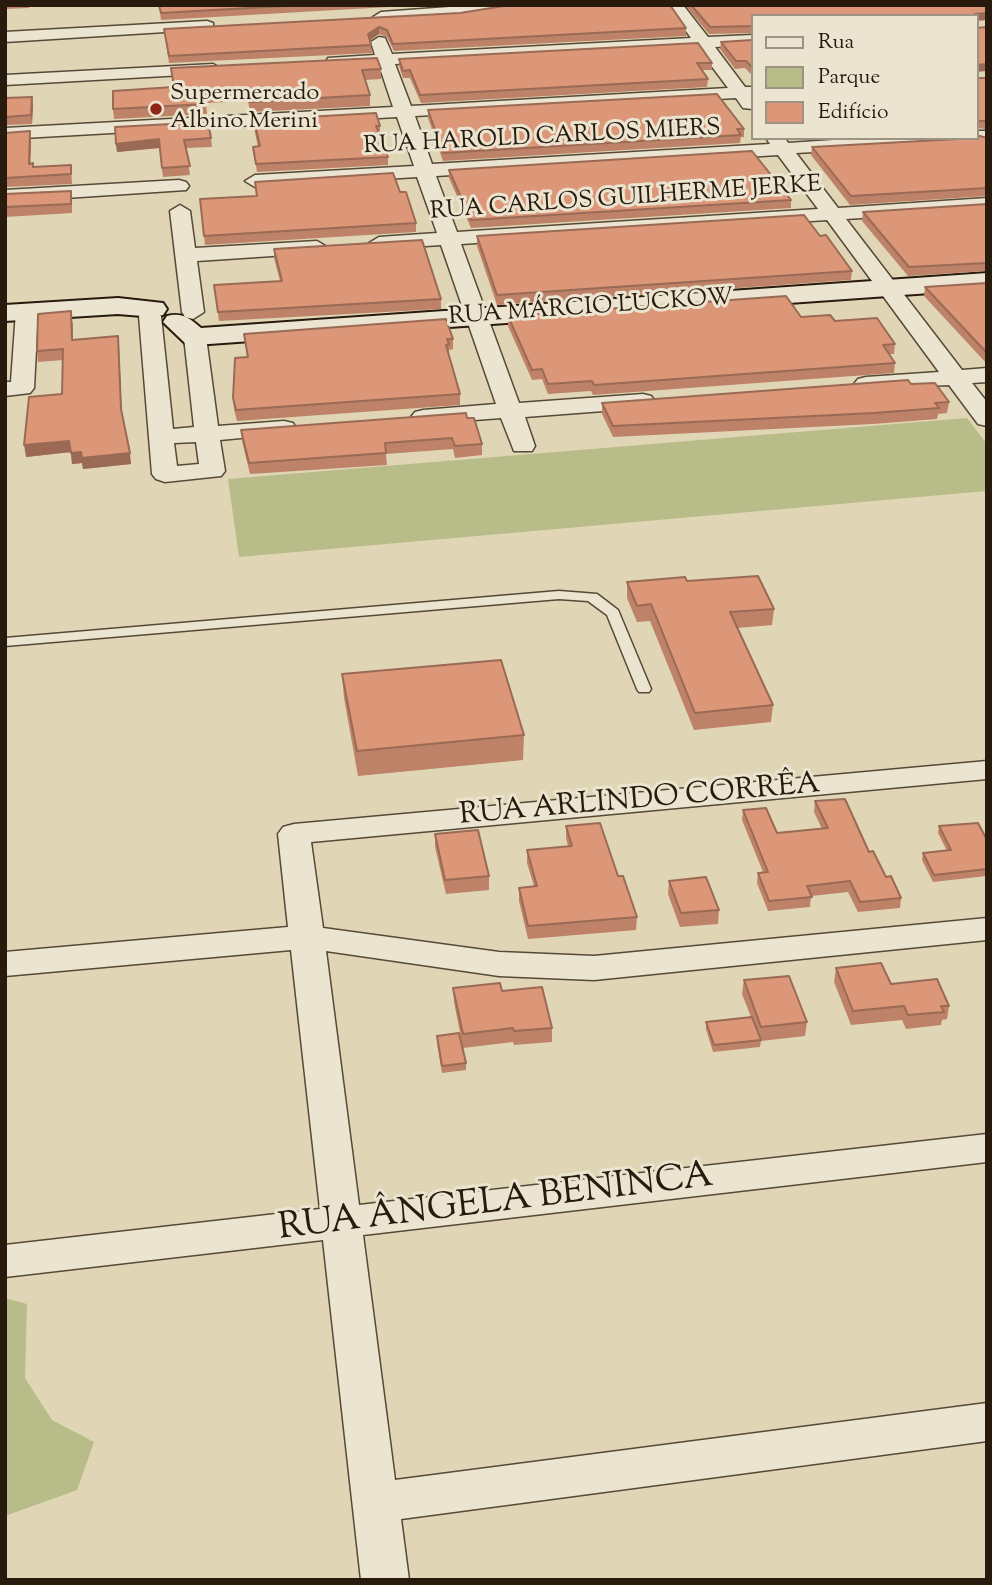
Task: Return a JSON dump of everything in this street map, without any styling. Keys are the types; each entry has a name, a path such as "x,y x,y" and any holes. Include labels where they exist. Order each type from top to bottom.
{"street":[{"path":"509,5 471,12 371,18 523,446"},
{"path":"675,5 747,92"},
{"path":"5,37 222,26"},
{"path":"317,63 750,40"},
{"path":"5,80 236,67"},
{"path":"5,134 747,92"},
{"name":"RUA HAROLD CARLOS MIERS","path":"255,181 779,144 898,140"},
{"path":"779,144 987,419"},
{"path":"5,196 179,186"},
{"name":"RUA CARLOS GUILHERME JERKE","path":"365,243 987,204"},
{"path":"174,319 207,434 212,471 165,474 161,437 174,319 185,255 180,211"},
{"path":"185,255 338,245"},
{"name":"RUA MÁRCIO LUCKOW","path":"16,312 118,306 174,319 477,317 987,281"},
{"path":"5,389 22,388 16,312"},
{"path":"844,386 987,375"},
{"path":"400,419 663,399"},
{"path":"161,437 304,426"},
{"name":"RUA ARLINDO CORRÊA","path":"307,937 294,834 987,770"},
{"path":"5,964 307,937 499,964 594,968 987,929"},
{"path":"307,937 384,1580"},
{"name":"RUA ÂNGELA BENINCA","path":"5,1261 987,1148"},
{"path":"375,1503 987,1422"}],"lane":[{"path":"5,642 559,595 592,597 613,613 644,689"}],"green space":[{"path":"967,418 987,444 987,491 239,557 228,479"},
{"path":"5,1298 27,1304 25,1378 52,1420 94,1442 77,1490 5,1516"}],"building":[{"path":"159,5 302,5 161,13"},
{"path":"510,5 670,5 686,28 393,44 387,30 379,27 368,34 371,45 169,56 164,29 460,13"},
{"path":"691,5 987,5 987,13 975,14 750,14 750,26 710,27"},
{"path":"987,27 987,64 978,65 978,28"},
{"path":"750,40 750,65 746,61 736,61 721,42"},
{"path":"698,43 712,63 697,63 708,79 420,95 410,70 403,71 399,59"},
{"path":"377,58 381,69 362,70 370,95 250,102 247,90 204,93 206,104 113,109 113,91 174,87 171,68"},
{"path":"978,78 987,78 987,121 978,121"},
{"path":"717,94 744,129 737,129 741,135 443,153 428,110"},
{"path":"32,97 31,115 5,117 5,98"},
{"path":"376,113 380,126 376,126 388,157 256,164 253,147 260,146 254,120"},
{"path":"208,122 211,138 184,140 190,166 162,168 159,139 116,144 115,127"},
{"path":"30,131 29,164 33,163 33,167 71,165 71,174 5,178 5,133"},
{"path":"978,136 987,138 987,188 851,196 812,147 978,140"},
{"path":"752,151 791,200 471,220 449,170"},
{"path":"393,173 400,192 406,192 416,223 204,236 200,199 257,196 255,182"},
{"path":"71,191 71,204 5,207 5,194"},
{"path":"987,204 987,263 909,267 863,212"},
{"path":"804,215 820,236 826,235 852,271 497,295 477,236"},
{"path":"422,240 441,299 218,312 214,285 282,281 274,249"},
{"path":"987,283 987,353 925,287"},
{"path":"786,296 801,317 830,315 835,321 877,318 895,344 883,345 895,363 594,385 592,381 548,384 542,369 532,370 508,316"},
{"path":"71,311 72,340 118,336 121,409 130,453 82,458 81,452 71,453 69,441 24,445 29,397 62,394 63,349 37,351 38,314"},
{"path":"446,319 453,339 447,339 449,344 446,345 460,394 236,410 233,398 235,358 248,357 244,334"},
{"path":"908,380 911,384 935,383 949,402 935,403 939,408 874,413 613,426 602,403"},
{"path":"466,413 467,418 474,418 482,444 455,446 452,438 385,443 386,453 249,463 241,430"},
{"path":"758,576 774,609 730,612 773,705 695,713 651,604 637,606 627,582 685,577 687,581"},
{"path":"501,660 524,735 357,751 342,674"},
{"path":"845,799 869,852 873,851 886,877 891,876 901,898 860,902 850,881 807,886 812,897 769,901 758,873 768,872 743,810 766,808 777,833 828,828 815,801"},
{"path":"600,823 618,876 623,876 637,917 528,926 519,888 537,886 527,850 572,846 566,826"},
{"path":"978,823 987,840 987,869 934,875 923,853 951,850 939,826"},
{"path":"478,830 489,876 445,880 435,834"},
{"path":"706,877 719,910 681,913 669,881"},
{"path":"881,963 891,984 937,979 949,1006 941,1006 944,1012 908,1015 904,1006 853,1011 836,968"},
{"path":"789,976 807,1022 761,1027 744,980"},
{"path":"500,983 502,991 542,987 552,1028 514,1031 513,1028 463,1034 453,988"},
{"path":"752,1017 761,1040 714,1045 706,1022"},
{"path":"459,1033 466,1063 442,1066 437,1036"}],"place":[{"name":"Supermercado Albino Merini","path":"156,109"}]}
